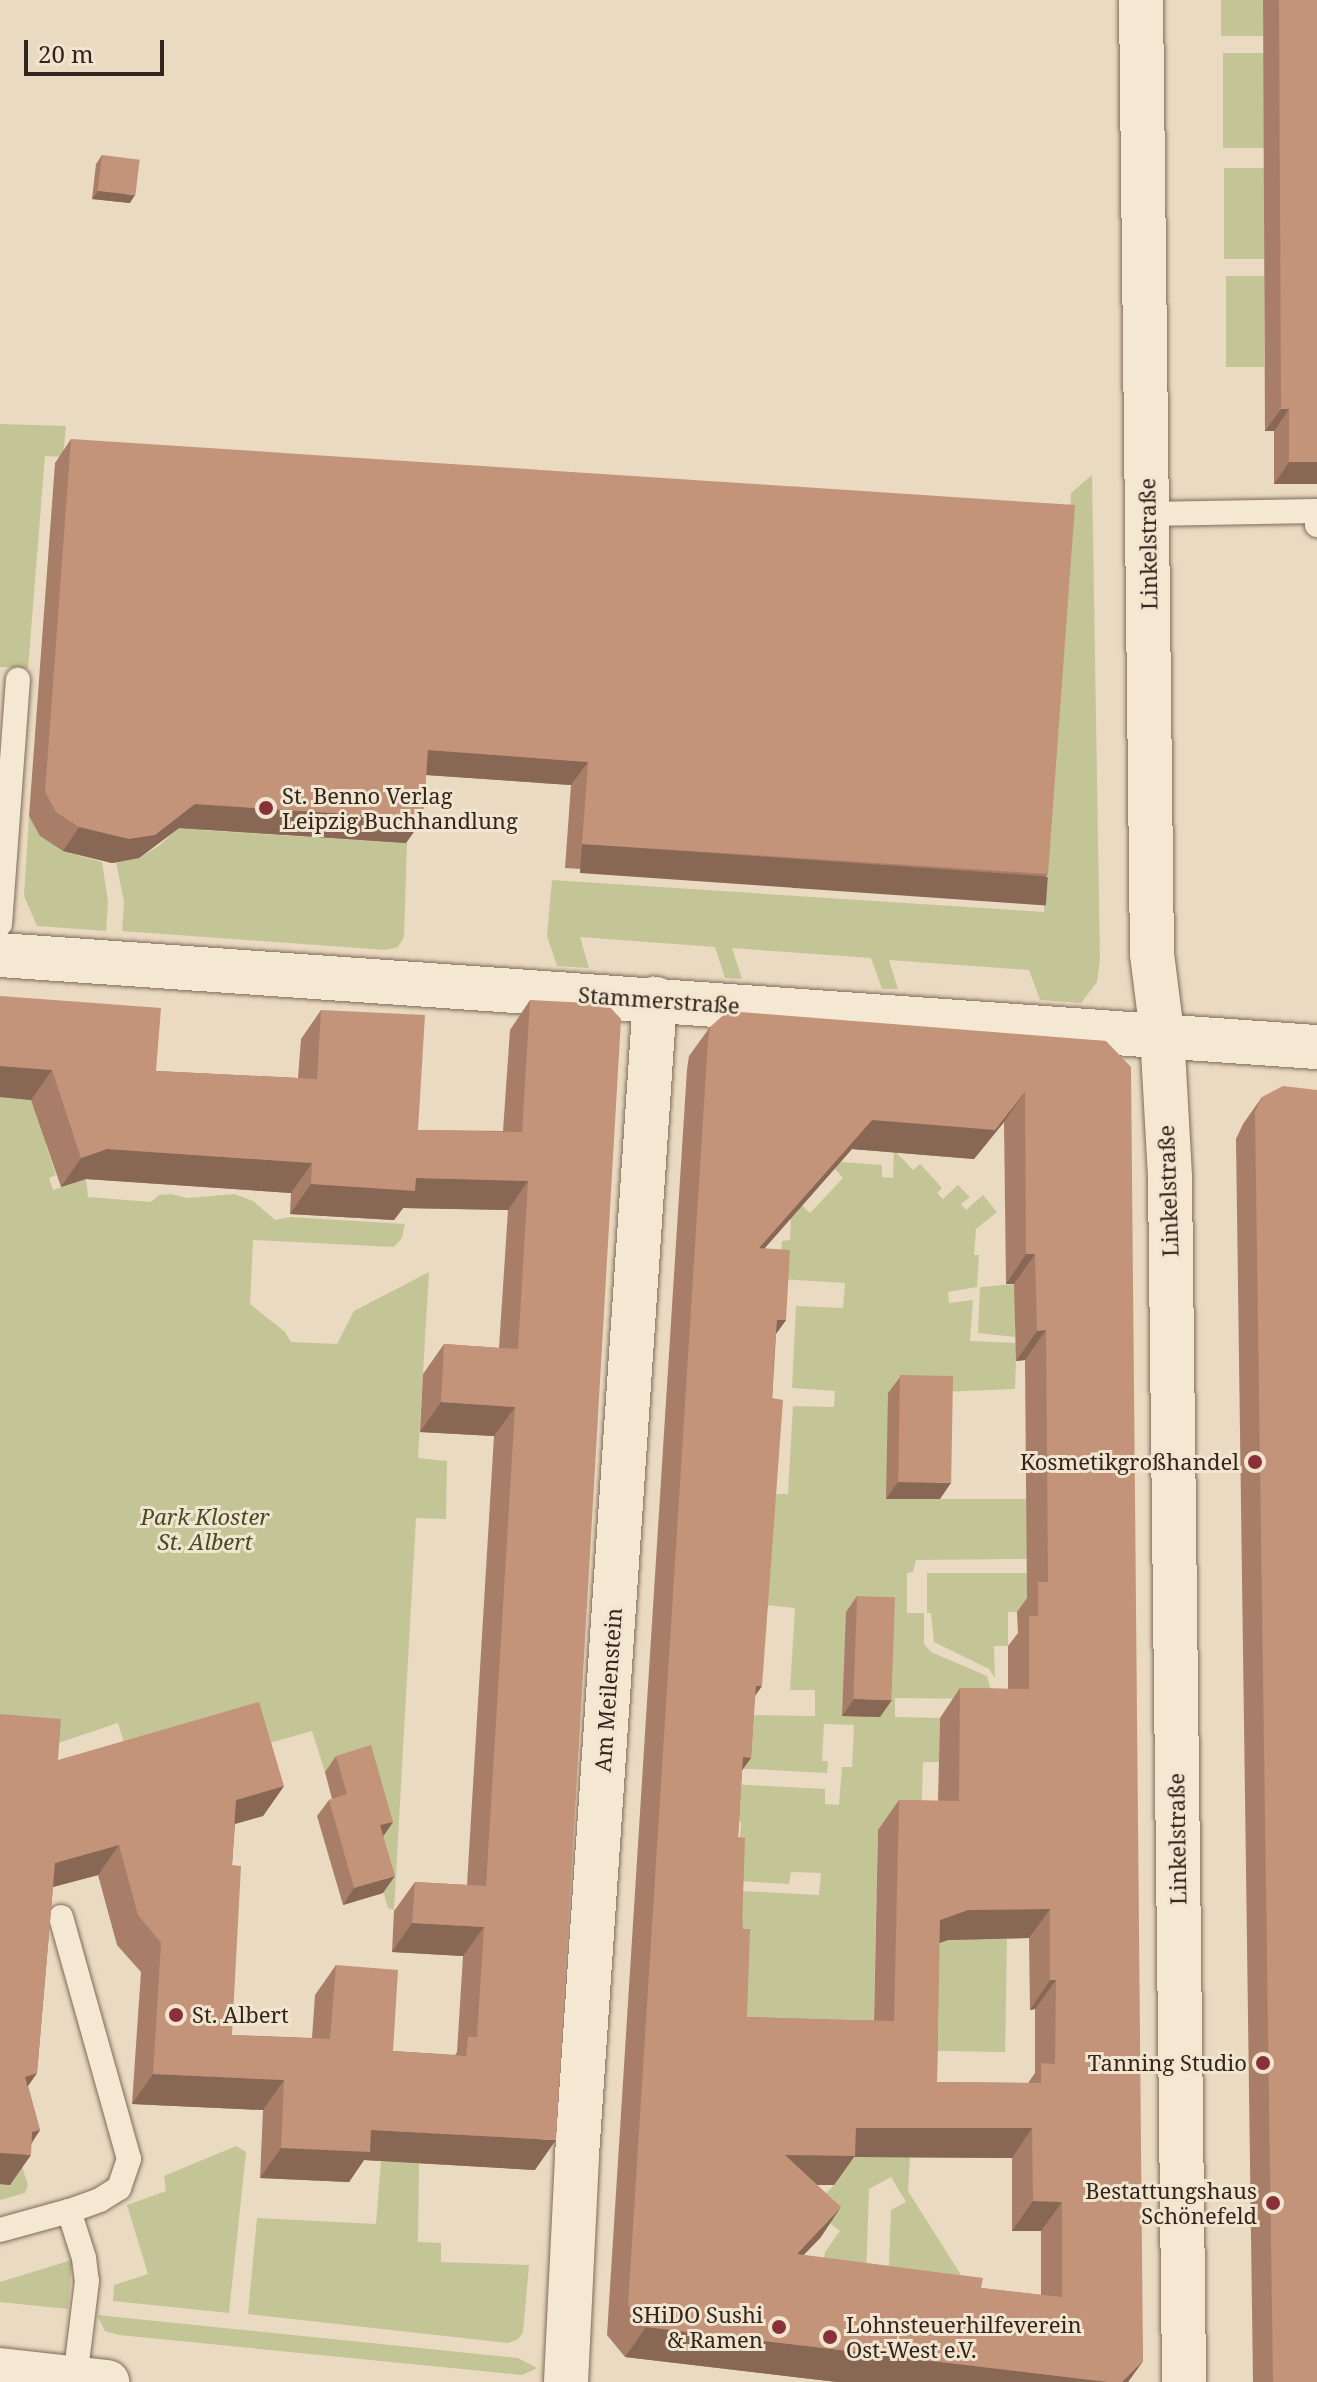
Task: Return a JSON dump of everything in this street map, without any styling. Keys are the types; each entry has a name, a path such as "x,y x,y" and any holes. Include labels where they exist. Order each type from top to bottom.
{"street":[{"name":"Linkelstraße","path":"1141,0 1152,954 1162,1033 1170,1178 1184,2382"},
{"name":"Stammerstraße","path":"0,955 1089,1032 1162,1033 1317,1047"},
{"name":"Am Meilenstein","path":"566,2382 577,2155 655,999"},
{"path":"0,2370 91,2380"}],"lane":[{"path":"1147,514 1317,511 1317,525"},
{"path":"0,924 18,680"},
{"path":"0,2230 100,2200 119,2188 129,2159 61,1917"},
{"path":"69,2211 84,2258 87,2281 91,2380"}],"green space":[{"path":"1221,0 1263,0 1263,36 1221,36"},
{"path":"1223,53 1264,53 1264,148 1223,148"},
{"path":"1224,168 1264,168 1264,259 1224,259"},
{"path":"1226,276 1264,276 1264,367 1226,367"},
{"path":"0,424 66,426 63,457 45,456 28,668 0,667"},
{"path":"1092,475 1100,960 1097,982 1081,1003 1040,1000 1029,970 889,960 898,989 882,989 871,958 732,948 742,979 725,978 715,947 580,937 589,968 557,966 547,936 552,880 1044,912 1071,493"},
{"path":"177,812 200,830 407,843 404,937 398,947 386,950 122,931 124,902 116,862 139,858 160,845 175,831"},
{"path":"29,816 63,851 102,862 108,901 106,931 37,926 24,896"},
{"name":"Park Kloster St. Albert","path":"0,1097 68,1103 46,1145 56,1175 49,1178 53,1190 86,1179 88,1197 151,1202 159,1195 188,1198 234,1194 253,1201 275,1220 290,1217 405,1224 402,1238 394,1247 253,1240 250,1304 285,1332 291,1342 337,1344 354,1311 429,1272 418,1458 447,1461 446,1519 416,1518 394,1910 388,1908 369,1841 325,1772 312,1731 244,1750 130,1763 118,1723 40,1749 0,1746"},
{"path":"894,1150 913,1170 920,1164 942,1188 937,1193 943,1199 958,1185 970,1197 961,1204 966,1210 983,1195 997,1212 976,1229 974,1255 979,1255 977,1287 948,1292 949,1303 973,1300 970,1341 1016,1343 1016,1361 1015,1389 889,1394 887,1499 1027,1499 1027,1559 916,1560 913,1572 907,1573 907,1613 924,1613 924,1644 931,1652 987,1676 993,1699 895,1698 895,1717 940,1718 939,1762 923,1762 921,1830 878,1830 873,2051 734,2043 723,1890 819,1895 821,1873 791,1872 789,1884 737,1881 741,1822 728,1821 730,1784 825,1789 825,1804 839,1805 842,1767 852,1767 854,1725 824,1724 822,1761 828,1761 827,1773 731,1768 736,1715 815,1716 815,1690 790,1690 795,1608 766,1605 773,1494 788,1494 793,1406 834,1407 835,1391 792,1388 796,1306 843,1308 845,1283 780,1279 782,1241 790,1240 792,1196 810,1213 843,1178 828,1161 882,1165 882,1177 893,1178"},
{"path":"1015,1284 1015,1337 978,1333 980,1287"},
{"path":"927,1573 1027,1573 1027,1612 1008,1612 1008,1646 994,1646 995,1678 989,1669 934,1642 931,1613 927,1613"},
{"path":"919,1937 1007,1939 1005,2052 917,2050"},
{"path":"236,2146 246,2152 229,2313 113,2301 114,2285 148,2274 127,2205 166,2191 164,2176"},
{"path":"835,2156 910,2156 908,2191 961,2275 889,2266 891,2210 906,2202 891,2177 869,2189 866,2280 822,2274 825,2252 840,2231 812,2209 834,2185"},
{"path":"20,2160 28,2185 25,2193 0,2200 0,2184"},
{"path":"381,2161 419,2163 418,2242 441,2243 441,2262 529,2265 523,2333 518,2339 508,2343 248,2314 257,2218 376,2224"},
{"path":"72,2260 68,2309 0,2302 0,2282"},
{"path":"97,2315 518,2358 537,2368 522,2375 119,2335 105,2331"}],"building":[{"path":"1279,0 1317,0 1317,462 1289,462 1289,409 1281,409"},
{"path":"102,155 140,160 135,195 98,191"},
{"path":"71,439 1075,505 1048,874 582,844 588,762 428,750 423,819 195,804 155,835 129,839 79,827 56,812 45,792"},
{"path":"0,996 161,1008 156,1071 317,1079 321,1010 425,1015 418,1130 522,1132 530,1000 607,1004 621,1019 556,2140 371,2130 370,2152 281,2148 284,2080 153,2074 161,1943 138,1915 119,1845 55,1863 37,2073 25,2077 40,2130 32,2132 31,2155 0,2153 0,1714 61,1719 58,1760 259,1702 284,1786 236,1800 232,1865 241,1866 232,2035 330,2039 336,1965 398,1970 393,2051 466,2056 468,2037 477,2037 484,1927 412,1923 415,1882 486,1886 515,1407 441,1402 444,1344 518,1349 528,1181 416,1178 415,1191 311,1184 312,1163 107,1149 81,1158 52,1070 0,1066"},
{"path":"728,1011 1106,1041 1131,1067 1143,2361 1122,2382 646,2327 628,2305 710,1027","holes":["1025,1092 1026,1254 1035,1254 1037,1331 1046,1330 1048,1582 1038,1582 1038,1616 1029,1616 1029,1689 960,1688 959,1801 899,1800 894,2021 747,2017 750,1929 742,1929 745,1838 738,1837 743,1757 751,1758 756,1686 762,1686 783,1400 772,1398 774,1357 777,1320 786,1320 790,1250 759,1248 872,1120 995,1130","1050,1909 1050,1980 1056,1980 1055,2064 1041,2063 1041,2083 937,2082 940,1920 968,1910","856,2128 1032,2128 1033,2201 1062,2202 1062,2297 981,2288 983,2278 797,2254 841,2207 785,2155 855,2156"]},
{"path":"1283,1086 1317,1090 1317,2382 1273,2382 1255,1112 1262,1097"},
{"path":"900,1375 953,1376 951,1483 898,1482"},
{"path":"857,1596 895,1597 891,1700 853,1699"},
{"path":"371,1745 393,1822 380,1825 395,1876 354,1888 329,1800 347,1794 336,1756"}],"place":[{"name":"St. Benno Verlag Leipzig Buchhandlung","path":"266,808"},
{"name":"Kosmetikgroßhandel","path":"1255,1462"},
{"name":"St. Albert","path":"176,2015"},
{"name":"Tanning Studio","path":"1263,2063"},
{"name":"Bestattungshaus Schönefeld","path":"1273,2203"},
{"name":"SHiDO Sushi & Ramen","path":"779,2327"},
{"name":"Lohnsteuerhilfeverein Ost-West e.V.","path":"830,2337"}]}
